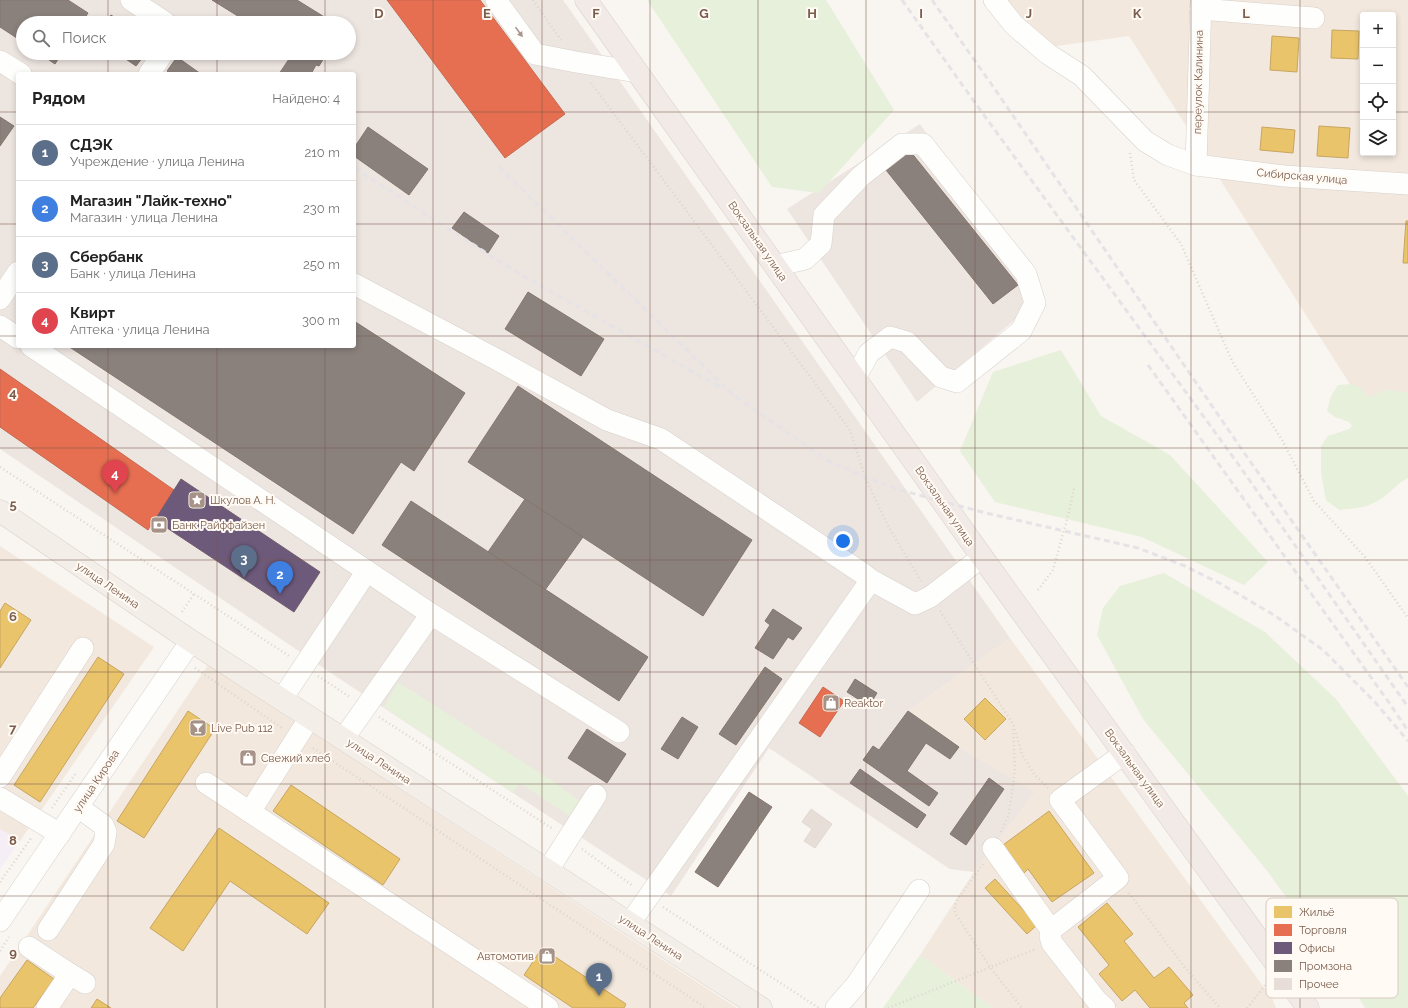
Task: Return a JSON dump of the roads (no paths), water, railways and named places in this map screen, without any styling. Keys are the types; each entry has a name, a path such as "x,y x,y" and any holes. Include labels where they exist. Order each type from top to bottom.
{"highway":[{"name":"Вокзальная улица","path":"586,0 982,557 1266,949"},
{"name":"Вокзальная улица","path":"1301,998 1308,1008"}],"main road":[{"name":"улица Ленина","path":"0,512 185,649 282,699 761,1008"},
{"path":"1292,998 1295,1008"}],"street":[{"path":"131,0 155,16"},
{"path":"496,0 535,54 637,72"},
{"name":"Сибирская улица","path":"994,0 1014,25 1048,54 1082,76 1145,141 1168,155 1196,165 1284,176 1408,184"},
{"path":"1200,4 1314,18"},
{"name":"переулок Калинина","path":"1196,165 1200,4"},
{"path":"150,72 158,60"},
{"path":"0,61 18,72"},
{"path":"775,266 805,259 821,244 824,215 862,176 902,144 923,144 1026,274 1034,303 1020,331 957,382 941,377 907,342 890,337 869,353 855,378"},
{"path":"356,285 607,420 661,439 871,580 915,604 930,597 982,557"},
{"path":"0,326 16,337"},
{"path":"34,348 431,614 619,732"},
{"path":"282,699 367,571"},
{"path":"630,923 871,580"},
{"path":"344,738 431,614"},
{"path":"0,777 83,648"},
{"name":"улица Кирова","path":"0,921 185,649"},
{"path":"250,812 310,717"},
{"path":"1051,937 1118,878 1060,800 1125,753"},
{"path":"206,783 548,1008"},
{"path":"548,870 596,795"},
{"path":"0,798 60,834"},
{"path":"48,930 104,844 106,832 103,825 78,807"},
{"path":"993,848 1051,937 1097,1001 1105,1008"},
{"path":"836,1008 856,985 919,890"},
{"path":"29,947 78,978 47,1008"}],"railway":[{"path":"902,0 1236,461 1408,707"},
{"path":"932,0 1245,454 1408,687"},
{"path":"499,167 731,393 830,462 900,490 986,513 1138,548 1185,566 1221,584 1274,615 1323,650 1374,701 1408,741"},
{"path":"356,169 513,270 720,387"},
{"path":"1148,365 1408,731"}],"place":[{"name":"Квирт","path":"115,493"},
{"name":"Шкулов А. Н.","path":"197,500"},
{"name":"Банк Райффайзен","path":"159,525"},
{"name":"Сбербанк","path":"244,578"},
{"name":"Магазин \"Лайк-техно\"","path":"280,594"},
{"name":"Reaktor","path":"831,703"},
{"name":"Live Pub 112","path":"198,728"},
{"name":"Свежий хлеб","path":"248,758"},
{"name":"Автомотив","path":"547,956"},
{"name":"СДЭК","path":"599,996"}]}
